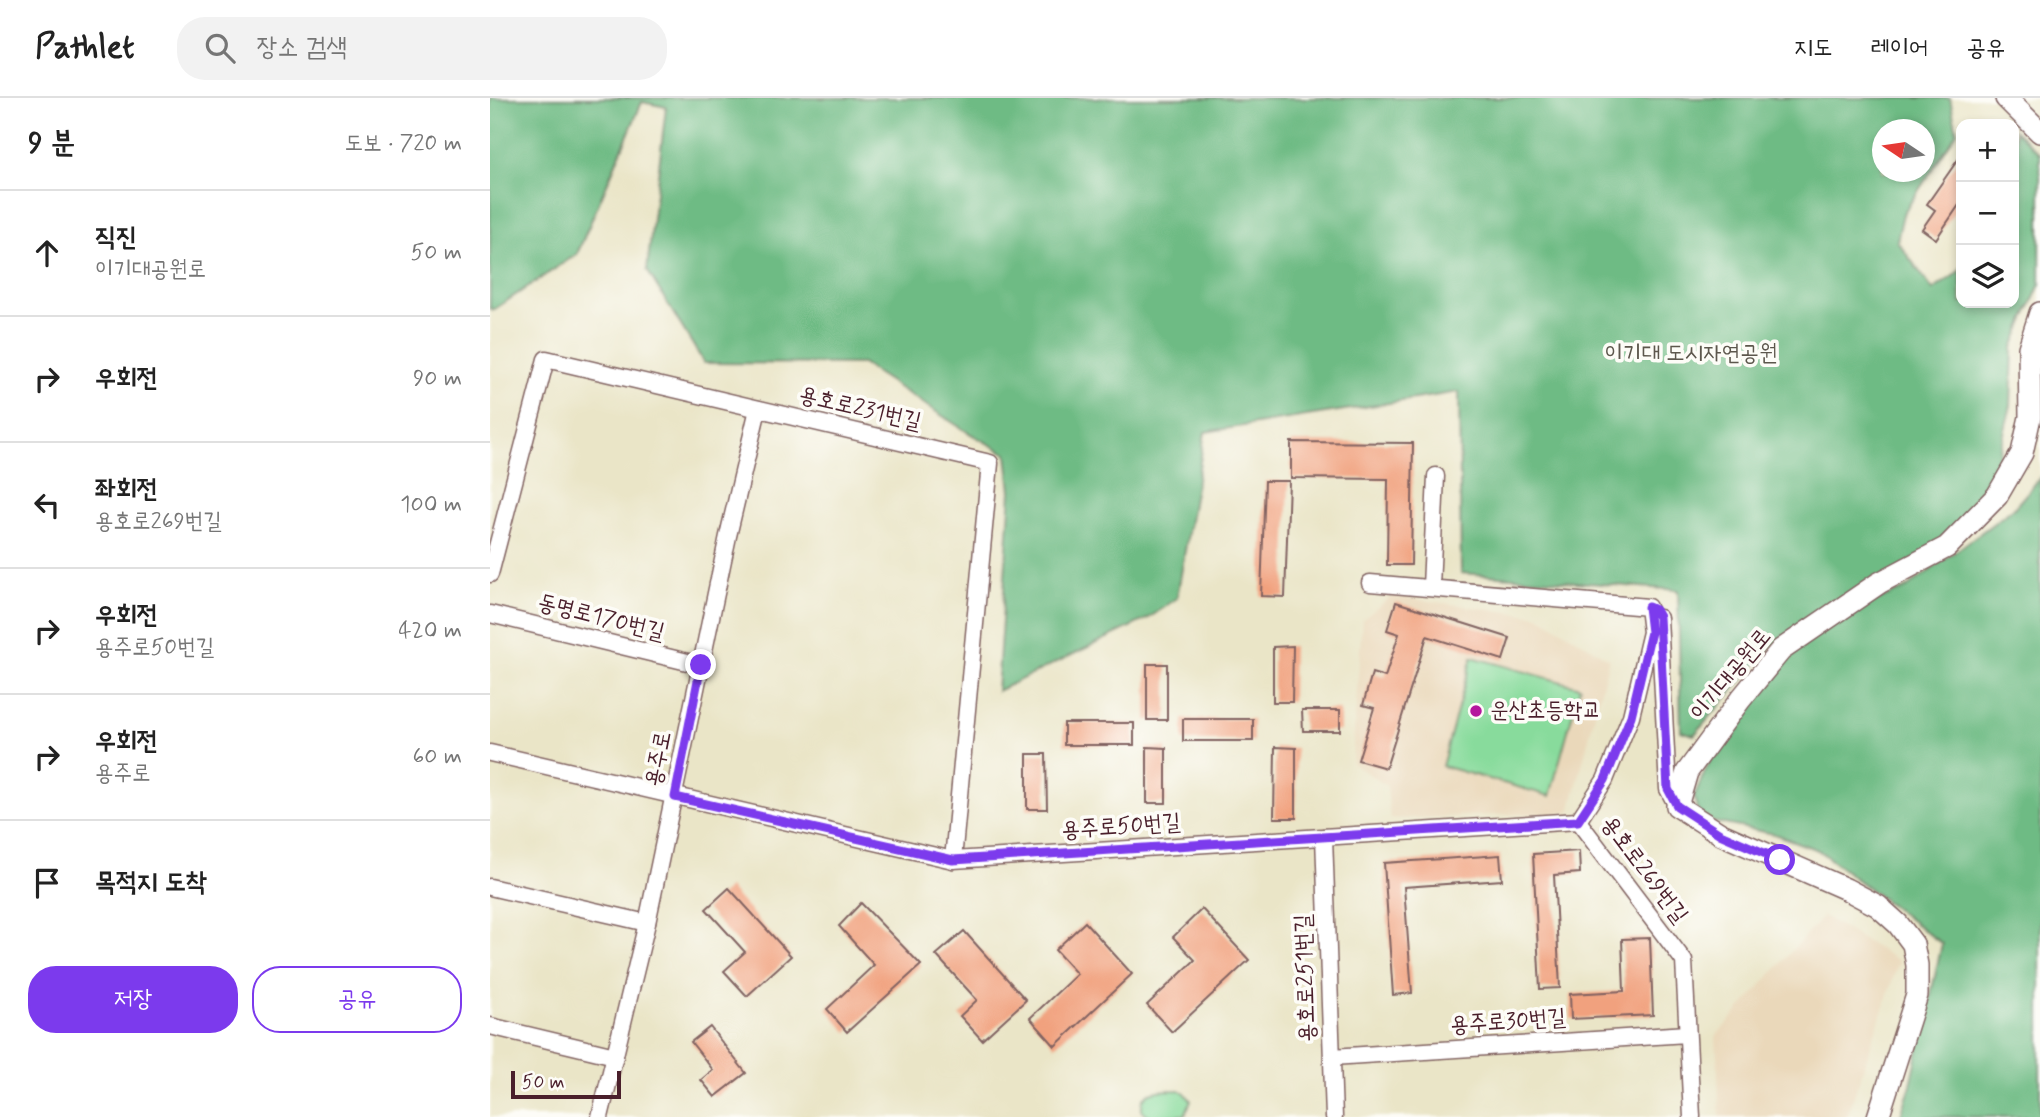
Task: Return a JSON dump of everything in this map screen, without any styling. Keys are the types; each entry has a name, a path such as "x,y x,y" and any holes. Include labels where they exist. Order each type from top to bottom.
{"street":[{"path":"2006,98 2040,132"},
{"name":"이기대공원로","path":"1677,806 1687,772 1781,650 1879,583 1947,547 1997,496 2022,453 2035,419 2029,348 2040,313"},
{"name":"용호로231번길","path":"490,574 546,359 990,463 953,860"},
{"name":"용주로","path":"600,1117 647,923 727,536 758,409"},
{"path":"1431,587 1436,476"},
{"path":"1370,583 1648,607 1655,610 1659,617 1668,789 1677,806 1720,834 1846,889 1878,906 1898,924 1913,944 1917,965 1917,995 1878,1117"},
{"name":"용호로269번길","path":"1648,607 1651,632 1631,716 1605,780 1578,821 1684,961 1692,1117"},
{"name":"동명로170번길","path":"490,614 701,665"},
{"name":"용주로50번길","path":"490,753 953,860 1578,821"},
{"name":"용호로251번길","path":"1324,837 1334,1117"},
{"path":"490,887 647,923"},
{"path":"490,1026 615,1056"},
{"name":"용주로30번길","path":"1332,1057 1687,1034"}],"shaded area":[{"name":"운산초등학교","path":"1392,596 1539,616 1609,659 1570,812 1390,819 1387,786 1352,763 1362,620"},
{"path":"1823,916 1899,961 1847,1117 1720,1117 1716,1036"}],"green space":[{"name":"이기대 도시자연공원","path":"490,98 1950,98 1956,134 1935,165 1935,119 1872,119 1872,182 1924,182 1903,214 1897,241 1933,290 1956,274 1956,308 2019,308 2019,134 2040,154 2040,284 2013,347 2011,405 1996,466 1968,516 1942,543 1774,644 1694,735 1681,731 1678,590 1461,573 1459,392 1205,432 1177,598 1149,618 997,691 1011,491 1007,454 969,433 862,364 704,363 647,270 666,107 642,102 577,254 493,310 490,308"},
{"path":"2040,478 2040,1117 1900,1117 1910,1089 1942,944 1818,850 1774,834 1699,819 1694,796 1713,754 1789,652 1864,606 1905,589 2014,508"},
{"path":"1472,657 1580,687 1550,796 1442,766"},
{"path":"1180,1090 1191,1101 1185,1115 1150,1117 1142,1110 1142,1103 1149,1094"}],"building":[{"path":"1956,162 1956,209 1936,239 1922,229 1935,210 1927,204"},
{"path":"1291,442 1413,443 1411,565 1387,565 1388,479 1291,478"},
{"path":"1265,481 1289,481 1285,597 1261,596"},
{"name":"운산초등학교","path":"1396,602 1510,638 1503,660 1427,636 1386,768 1358,760 1374,708 1363,705 1372,673 1385,677 1399,634 1387,630"},
{"path":"1293,646 1292,702 1273,702 1273,647"},
{"path":"1147,664 1167,664 1167,720 1147,720"},
{"path":"1302,710 1340,710 1340,731 1303,731"},
{"path":"1183,719 1253,719 1253,741 1183,741"},
{"path":"1064,723 1134,723 1134,745 1064,745"},
{"path":"1147,747 1166,748 1166,803 1147,803"},
{"path":"1275,747 1296,748 1296,818 1274,818"},
{"path":"1027,754 1046,754 1047,809 1027,809"},
{"path":"1579,851 1580,873 1554,875 1560,988 1540,989 1533,854"},
{"path":"1500,855 1502,880 1404,887 1412,993 1393,995 1384,863"},
{"path":"729,888 791,956 747,996 724,971 745,952 706,909"},
{"path":"861,903 921,965 847,1032 827,1009 874,965 839,926"},
{"path":"1202,909 1249,960 1172,1032 1147,1005 1195,960 1173,937"},
{"path":"1085,922 1132,974 1055,1046 1030,1018 1077,974 1055,950"},
{"path":"964,931 1026,1000 982,1040 960,1016 977,1000 936,955"},
{"path":"1650,938 1653,1015 1571,1019 1570,994 1624,991 1622,939"},
{"path":"710,1027 746,1073 715,1097 701,1080 713,1070 691,1042"}],"place":[{"name":"운산초등학교","path":"1476,711"}],"route":[{"path":"701,665 675,797 953,860 1578,821 1605,780 1631,716 1651,632 1648,607 1655,610 1659,617 1668,789 1677,806 1720,834 1780,860"}]}
